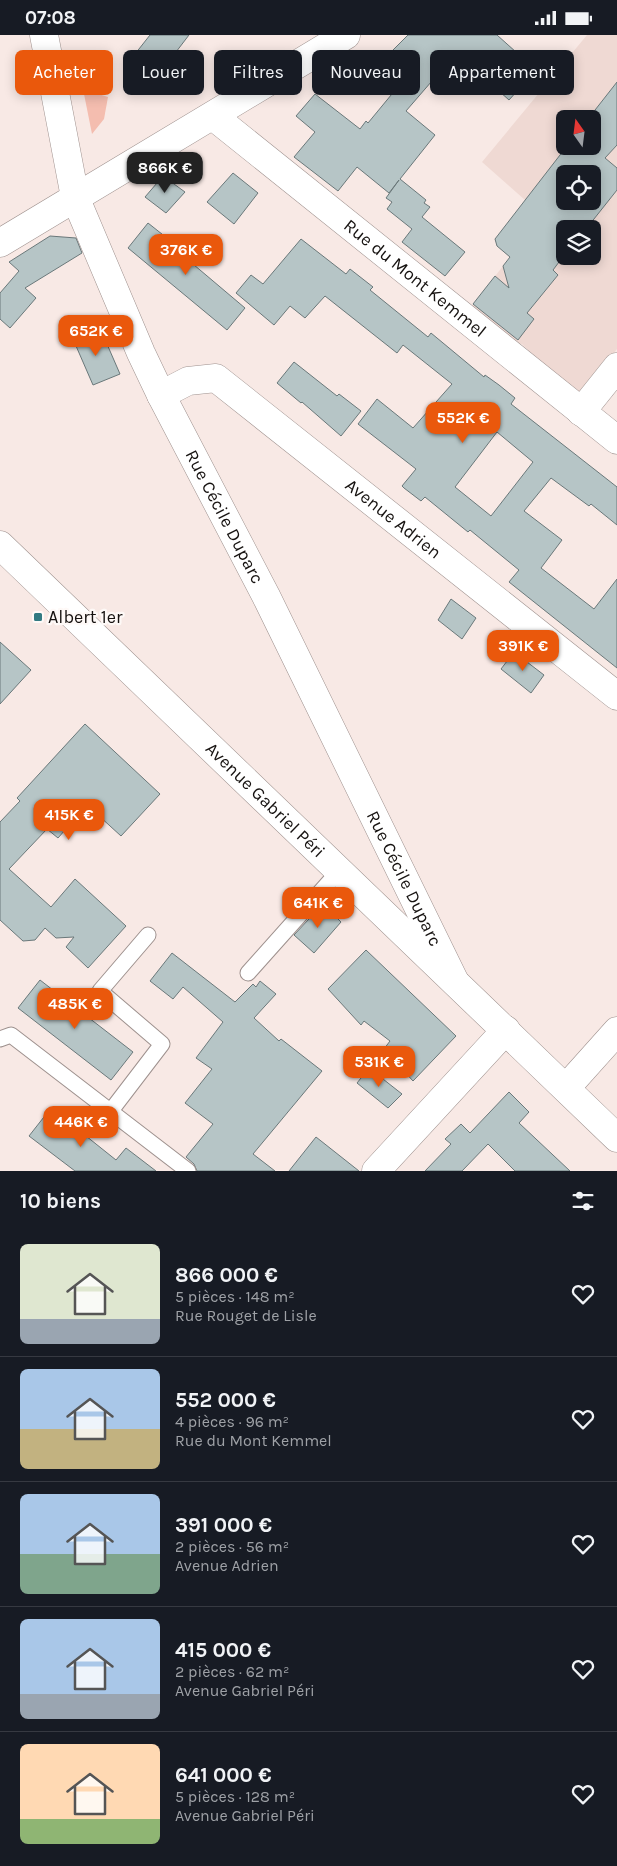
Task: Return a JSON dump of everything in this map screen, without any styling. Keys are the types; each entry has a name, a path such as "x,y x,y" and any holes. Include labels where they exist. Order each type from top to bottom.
{"street":[{"name":"Rue Cécile Duparc","path":"44,35 76,197 141,353 266,596 454,980"},
{"path":"0,243 346,35"},
{"name":"Rue du Mont Kemmel","path":"213,116 617,441"},
{"path":"582,412 617,367"},
{"name":"Avenue Adrien","path":"161,395 188,381 216,378 617,695"},
{"name":"Avenue Gabriel Péri","path":"0,545 617,1138"},
{"path":"376,1171 506,1030"},
{"path":"566,1088 617,1031"}],"lane":[{"path":"248,973 339,871"},
{"path":"110,1111 162,1044 100,991 148,935"},
{"path":"0,1039 12,1035 188,1171"}],"shaded area":[{"path":"587,35 617,35 617,349 577,399 522,344 516,343 471,307 510,257 497,246 495,239 525,200 482,162 537,95 574,95 574,51"},
{"path":"84,95 108,97 104,119 92,134"}],"building":[{"path":"150,35 189,35 178,50 138,50"},
{"path":"408,35 497,35 514,50 430,50 430,83 420,95 420,50 393,50"},
{"path":"617,82 617,145 605,158 617,168 617,190 593,220 556,220 557,265 553,270 558,275 527,313 534,319 518,340 473,304 495,276 509,288 503,266 510,257 497,246 495,239 560,155 601,155 601,110 595,110"},
{"path":"314,95 360,129 366,121 368,123 391,95 420,95 406,111 435,135 400,179 426,200 424,203 430,207 422,217 465,252 445,276 402,242 412,229 387,209 392,202 386,198 399,180 389,193 357,167 338,191 294,157 315,132 296,116"},
{"path":"503,95 514,95 509,100"},
{"path":"233,173 258,193 234,224 207,202"},
{"path":"163,176 185,192 166,213 145,197"},
{"path":"148,223 177,246 174,248 245,308 227,330 128,248"},
{"path":"50,236 76,238 82,253 25,288 36,298 10,328 0,319 0,293 19,271 9,262"},
{"path":"301,239 346,274 350,269 373,287 370,290 428,337 431,333 484,377 485,375 499,385 515,398 511,404 617,487 617,525 591,504 589,506 551,478 524,511 562,540 541,568 594,609 617,579 617,668 509,582 519,570 470,530 468,532 425,497 421,501 404,488 402,486 416,469 358,424 377,399 413,428 452,384 403,345 397,353 325,296 305,318 290,306 274,325 236,293 251,275 263,284","holes":["497,432 533,462 491,516 455,487"]},
{"path":"100,328 120,374 93,385 73,339"},
{"path":"294,362 337,396 339,394 361,411 341,436 277,383"},
{"path":"451,599 476,618 462,639 438,620"},
{"path":"0,642 31,670 0,704"},
{"path":"514,652 544,675 531,693 501,669"},
{"path":"85,724 160,794 121,836 87,805 58,838 47,829 9,869 51,907 75,879 126,926 88,968 66,947 74,937 56,938 45,928 35,940 23,941 0,920 0,822 20,801 17,798"},
{"path":"323,904 341,922 314,953 294,935"},
{"path":"366,950 456,1036 413,1081 384,1049 390,1041 364,1021 361,1025 328,989"},
{"path":"172,953 235,1002 253,984 256,987 260,981 276,994 254,1018 279,1041 281,1039 322,1071 253,1154 275,1171 197,1171 194,1164 186,1157 213,1124 185,1103 212,1069 196,1058 223,1022 183,987 173,999 150,981"},
{"path":"40,980 133,1052 111,1080 18,1008"},
{"path":"369,1068 402,1094 388,1108 357,1083"},
{"path":"509,1092 529,1112 519,1123 570,1171 515,1171 488,1144 462,1171 425,1171 451,1144 445,1139 461,1124 470,1133"},
{"path":"51,1108 116,1160 126,1148 156,1171 75,1171 29,1136"},
{"path":"316,1137 359,1171 289,1171"}],"place":[{"name":"Albert 1er","path":"38,617"}]}
